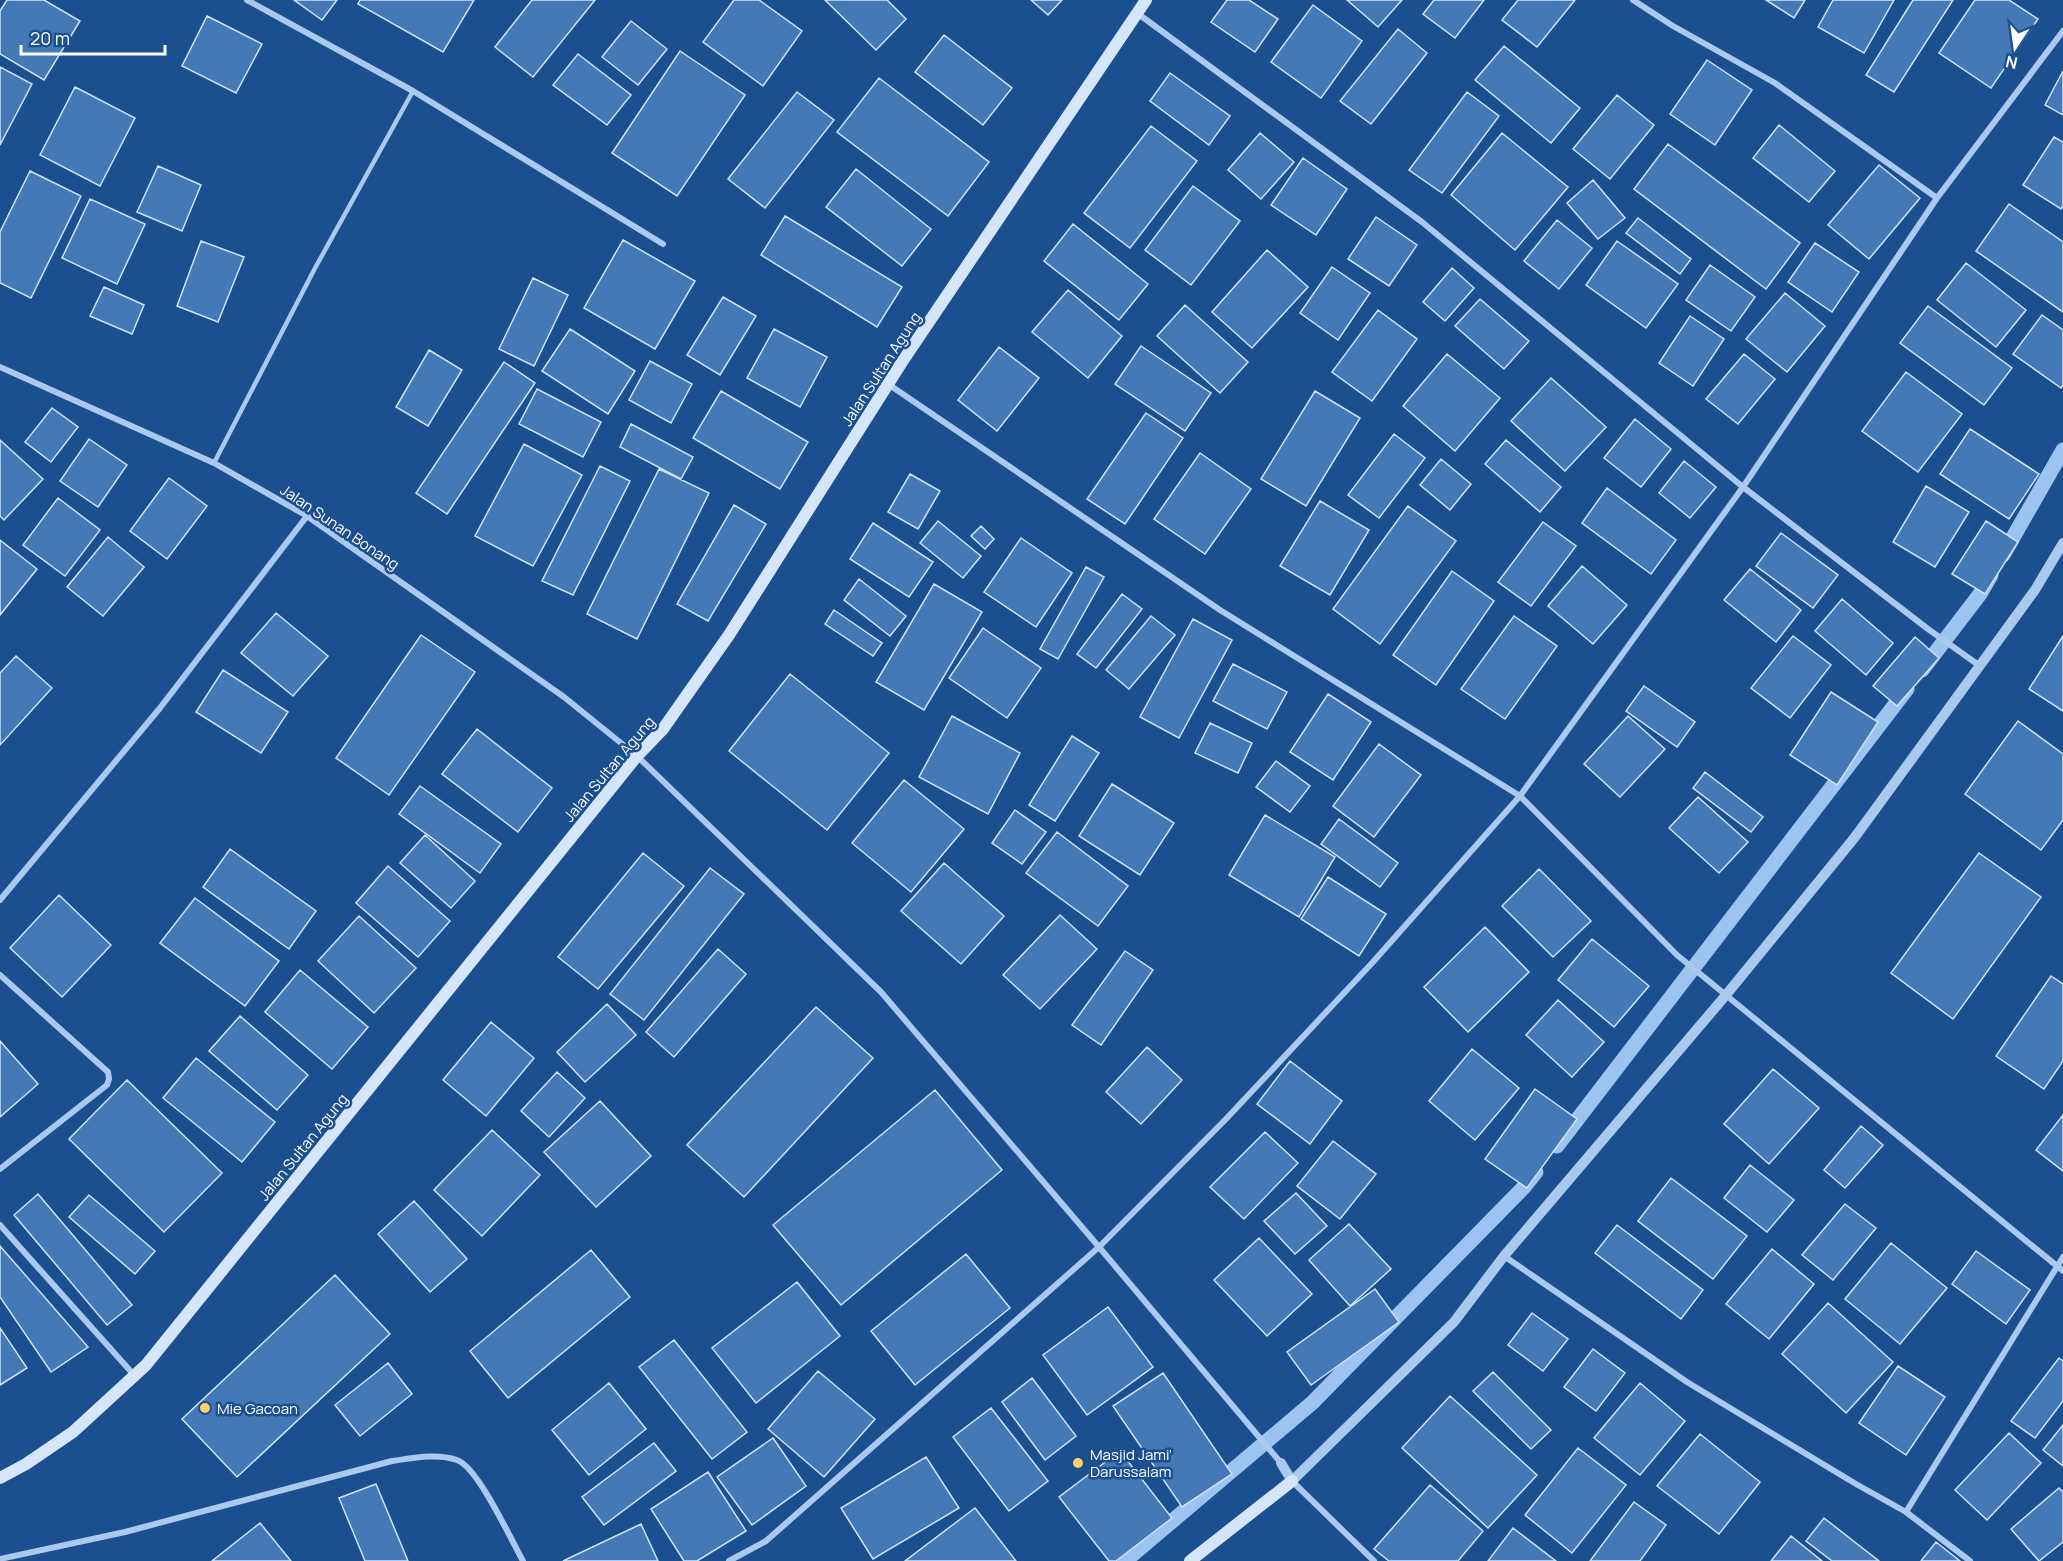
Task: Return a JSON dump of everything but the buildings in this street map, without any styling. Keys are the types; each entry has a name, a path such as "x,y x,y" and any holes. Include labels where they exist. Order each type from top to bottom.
{"main road":[{"name":"Jalan Sultan Agung","path":"0,1478 26,1464 73,1432 146,1365 637,756 663,729 729,635 888,384 1146,0"},
{"path":"1190,1561 1292,1481"}],"street":[{"path":"247,0 413,91 663,244"},
{"path":"1633,0 1673,26 1775,82 1937,198"},
{"path":"1137,13 1422,222 1743,487 1928,629 1980,666"},
{"path":"729,1561 766,1541 1100,1247 1226,1119 1365,970 1520,796 1743,487 1937,198 2063,31"},
{"name":"Jalan Sunan Bonang","path":"0,367 214,463 307,516 564,697 637,756 881,992 1100,1247 1281,1463"},
{"path":"888,384 1220,610 1520,796 1677,955 2060,1269"},
{"path":"0,900 160,708 307,516"},
{"path":"1292,1481 1454,1322 1504,1256 1726,995 1854,837 2035,590 2063,543"},
{"path":"0,975 108,1072 109,1079 107,1085 0,1170"},
{"path":"0,1225 134,1375"},
{"path":"1504,1256 1687,1382 1906,1512 1970,1561"},
{"path":"1906,1512 2060,1269 2063,1257"},
{"path":"0,1559 125,1532 392,1461 427,1456 459,1460 479,1482 523,1561"},
{"path":"1281,1463 1292,1481 1374,1561"}],"lane":[{"path":"214,463 314,270 413,91"}],"waterway":[{"path":"2003,555 2063,450"},
{"path":"1922,670 1980,594 1991,575"},
{"path":"1557,1146 1907,689"},
{"path":"1125,1561 1312,1403 1524,1187 1536,1172"}],"place":[{"name":"Mie Gacoan","path":"205,1408"},
{"name":"Masjid Jami' Darussalam","path":"1078,1463"}]}
